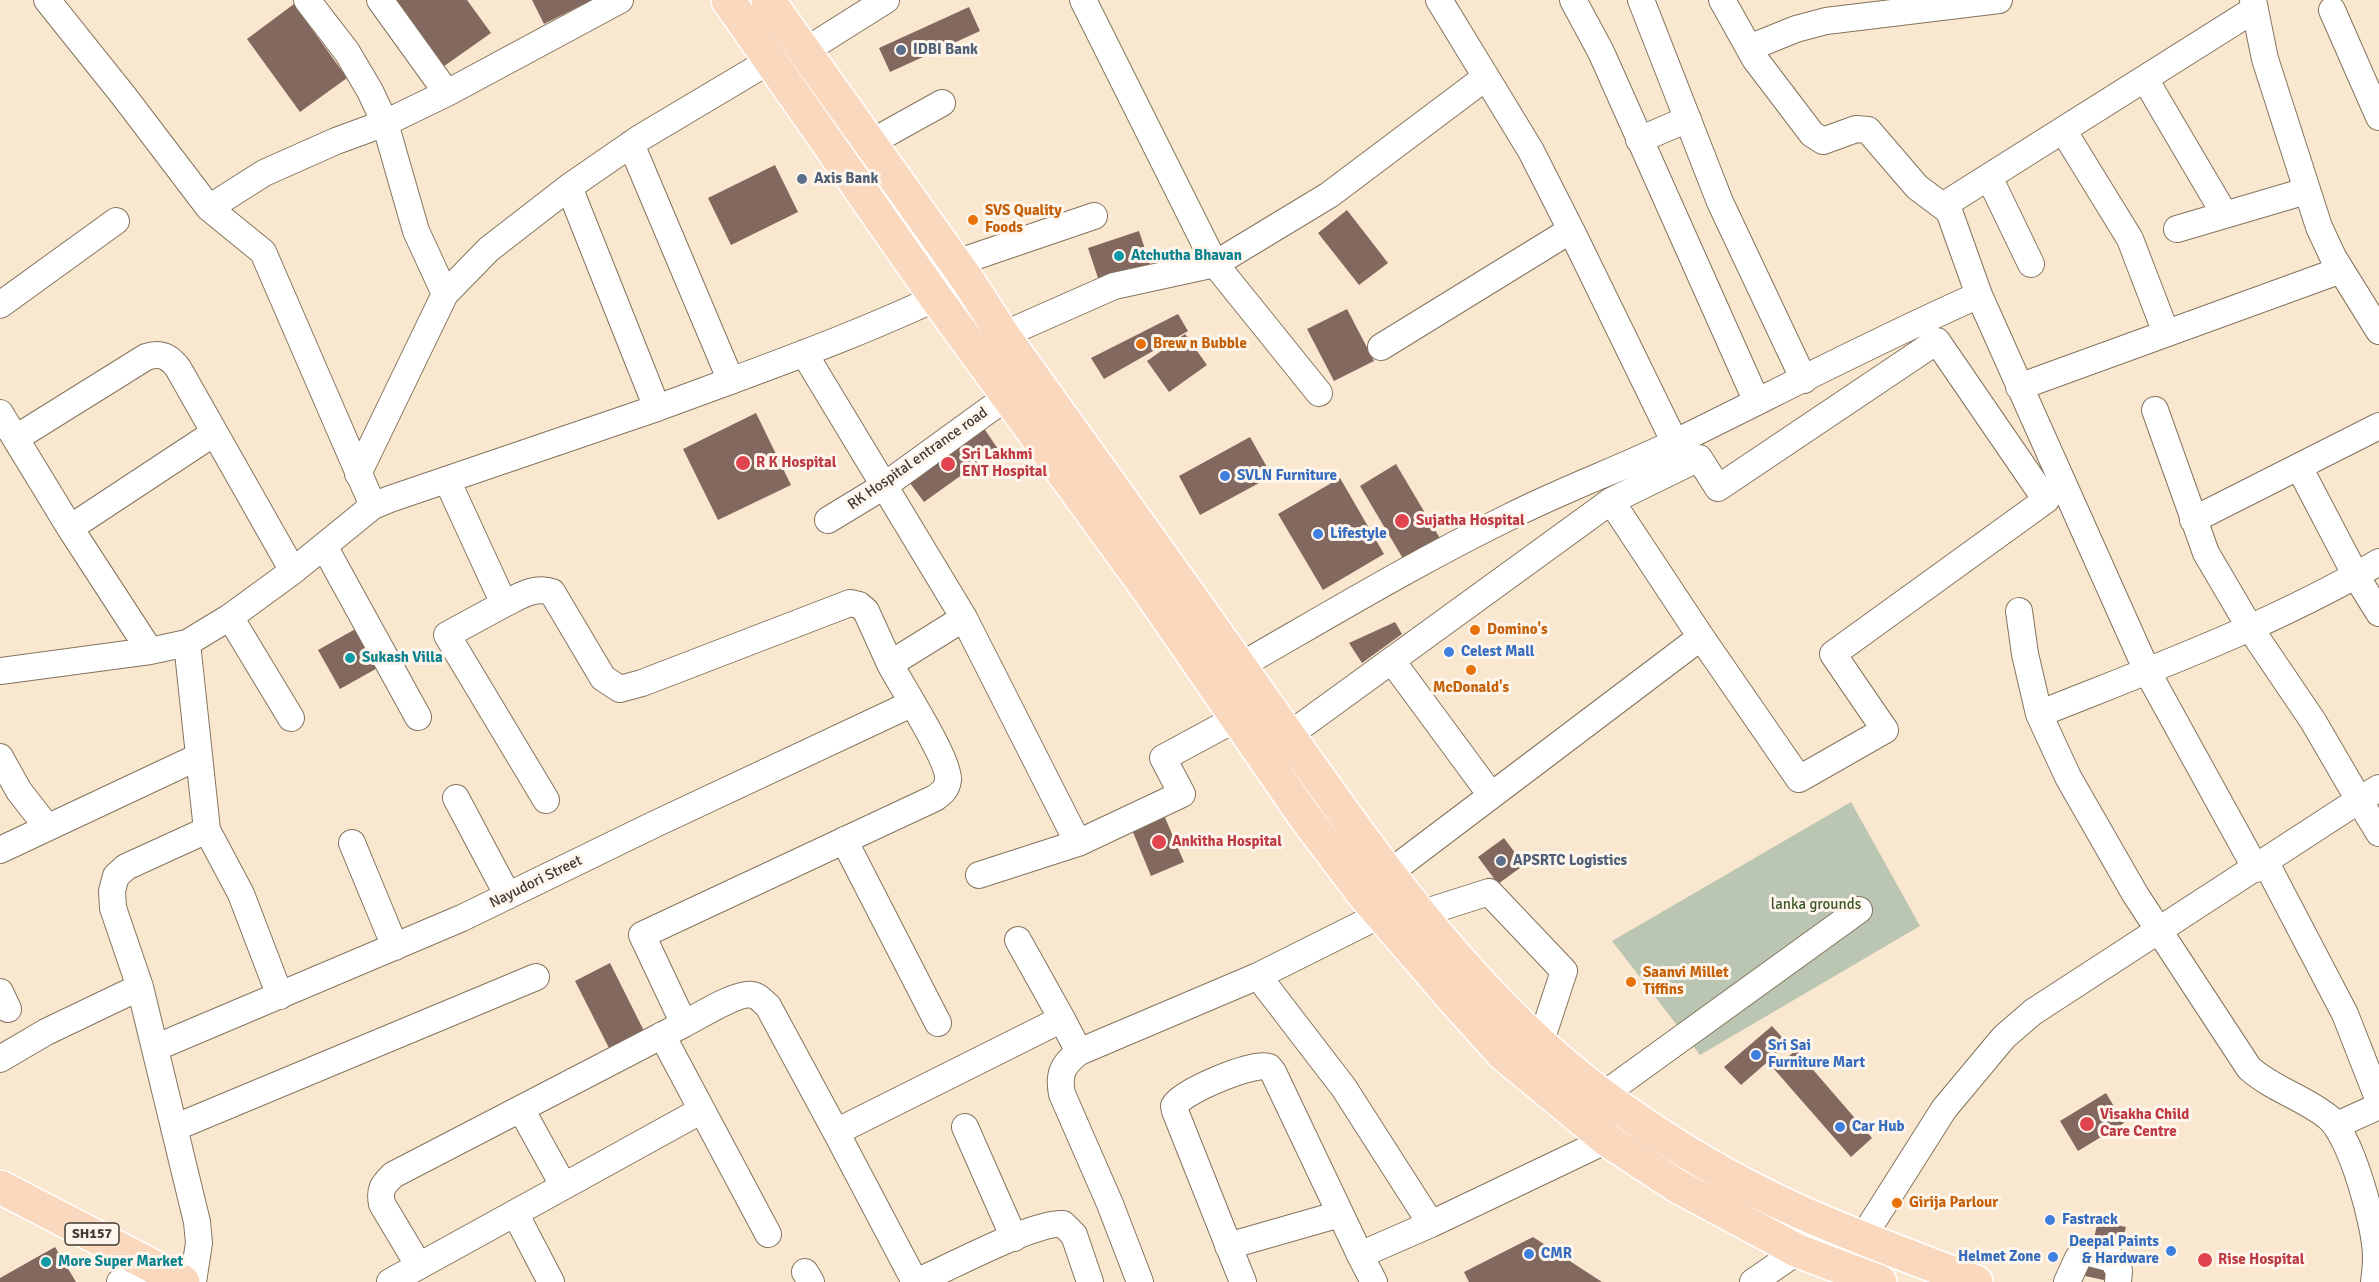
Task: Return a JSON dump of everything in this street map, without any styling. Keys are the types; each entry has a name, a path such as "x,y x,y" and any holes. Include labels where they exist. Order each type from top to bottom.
{"main road":[{"path":"728,0 936,298 1147,588 1305,817 1364,895 1503,1054 1607,1140 1677,1186 1798,1251 1880,1282"},
{"path":"768,0 962,272 1003,335 1289,735 1389,873 1462,967 1540,1044 1603,1095 1677,1145 1749,1187 1800,1212 1976,1282"},
{"name":"SH157","path":"1,1189 183,1282"}],"street":[{"path":"46,0 123,94 209,208 263,252 373,506"},
{"path":"307,0 347,52 370,91 385,123 416,231 445,294"},
{"path":"380,0 447,93"},
{"path":"209,208 264,173 336,141 385,123 447,93 620,0"},
{"path":"805,51 886,0"},
{"path":"1083,0 1215,264 1319,393"},
{"path":"1439,0 1531,151 1675,443"},
{"path":"1573,0 1601,52 1757,402"},
{"path":"1641,0 1720,202 1804,380"},
{"path":"1722,0 1749,48 1784,99 1817,139 1829,140 1856,129 1868,130 1917,187 1944,205 1954,220 1979,295 2147,671 2345,1014 2379,1104 2337,1125"},
{"path":"1749,48 1796,29 1826,21 1950,3 1999,0"},
{"path":"1944,205 2145,78 2254,4 2265,59 2319,227 2341,270 2379,332"},
{"path":"2331,10 2379,117"},
{"path":"358,474 445,294 489,249 569,187 631,144 771,60"},
{"path":"1003,335 1114,286 1215,264 1329,195 1486,77"},
{"path":"2145,78 2225,215"},
{"path":"870,143 942,104"},
{"path":"1640,140 1688,119"},
{"path":"2063,130 2130,239 2166,333"},
{"path":"631,144 730,381"},
{"path":"1989,177 2031,264"},
{"path":"569,187 657,408"},
{"path":"2177,229 2306,191"},
{"path":"0,671 150,651 187,643 230,617 293,571 373,506 390,498 657,408 804,353 936,298 962,272 1094,216"},
{"path":"0,305 116,221"},
{"path":"1381,347 1571,230"},
{"path":"2019,387 2341,270"},
{"path":"1240,666 1449,547 1574,486 1675,443 1906,327 1979,295"},
{"path":"1289,735 1611,501 1699,458 1718,488 1937,341 2046,500 1833,654 1884,730 1799,779 1611,501"},
{"path":"804,353 964,618 1078,843"},
{"path":"16,438 146,357 154,354 163,355 171,359 293,571"},
{"name":"RK Hospital entrance road","path":"828,520 884,486 1008,396"},
{"path":"2155,410 2206,553 2250,628 2313,721 2369,794 2379,833"},
{"path":"0,413 70,528 150,651"},
{"path":"2193,520 2379,426"},
{"path":"70,528 214,433"},
{"path":"2299,466 2356,576 2379,613"},
{"path":"447,480 504,604"},
{"path":"324,546 418,717"},
{"path":"2039,714 2250,628 2334,589 2379,562"},
{"path":"546,800 447,635 531,591 544,589 552,592 603,678 620,689 642,683 850,603 859,605 866,611 890,664 943,760 948,779 942,793 935,798 642,935 702,1110 768,1234"},
{"path":"2019,611 2025,654 2039,714 2058,758 2094,826 2135,894 2249,1068 2262,1080 2313,1107 2337,1125 2350,1148 2377,1257 2374,1282"},
{"path":"230,617 291,718"},
{"path":"890,664 964,618"},
{"path":"1389,873 1701,637"},
{"path":"187,643 207,830 241,894 280,996"},
{"path":"1392,661 1491,795"},
{"name":"Nayudori Street","path":"155,1048 395,947 508,896 911,704"},
{"path":"979,876 1078,843 1182,794 1163,758 1237,718"},
{"path":"0,757 19,791 47,827"},
{"path":"0,850 198,757"},
{"path":"1863,1237 1944,1109 2004,1036 2033,1012 2369,794"},
{"path":"456,798 508,896"},
{"path":"193,1282 200,1244 197,1222 140,987 115,914 112,891 116,876 126,867 207,830"},
{"path":"844,840 938,1023"},
{"path":"352,843 395,947"},
{"path":"1420,914 1489,892 1564,971 1540,1044"},
{"path":"1603,1095 1859,910"},
{"path":"1140,1282 1106,1195 1062,1094 1061,1070 1068,1060 1079,1052 1258,976 1382,914"},
{"path":"1018,940 1079,1052"},
{"path":"1258,976 1344,1088 1431,1224"},
{"path":"174,1128 536,977"},
{"path":"0,1059 46,1032 140,987"},
{"path":"418,1266 382,1204 379,1192 382,1185 393,1175 745,994 755,995 768,1006 836,1132 925,1280 1047,1224 1063,1224 1070,1227 1074,1235 1090,1282"},
{"path":"836,1132 1062,1019"},
{"path":"1243,1282 1174,1106 1187,1094 1252,1067 1265,1065 1274,1072 1374,1282"},
{"path":"521,1109 563,1185"},
{"path":"390,1282 702,1110"},
{"path":"965,1127 1014,1238"},
{"path":"1360,1255 1431,1224 1607,1140"},
{"path":"515,1213 551,1282"},
{"path":"1228,1246 1340,1214"},
{"path":"1753,1282 1798,1251"},
{"path":"2067,1282 2078,1258 2085,1252 2112,1259 2119,1271 2118,1282"},
{"path":"120,1282 152,1265"}],"green space":[{"name":"lanka grounds","path":"1851,802 1920,926 1700,1055 1612,941"}],"building":[{"path":"390,0 467,0 491,33 440,69"},
{"path":"532,0 592,0 544,24"},
{"path":"294,4 347,78 300,112 247,39"},
{"path":"969,7 980,31 890,72 879,48"},
{"path":"775,165 798,212 731,245 708,198"},
{"path":"1347,210 1388,263 1359,285 1318,233"},
{"name":"Atchutha Bhavan","path":"1139,231 1150,264 1099,281 1088,248"},
{"path":"1347,309 1374,361 1334,381 1307,329"},
{"name":"Brew n Bubble","path":"1178,314 1188,331 1104,379 1091,358"},
{"path":"1185,334 1207,365 1169,392 1147,361"},
{"path":"756,413 791,485 718,520 683,449"},
{"path":"979,421 998,449 924,502 904,475"},
{"name":"SVLN Furniture","path":"1250,437 1272,476 1200,515 1179,476"},
{"path":"1396,464 1441,540 1405,562 1360,486"},
{"path":"1340,478 1384,554 1323,590 1278,514"},
{"path":"1395,622 1402,634 1362,663 1349,643"},
{"name":"Sukash Villa","path":"359,627 381,666 340,689 318,650"},
{"path":"1160,806 1184,862 1151,876 1128,820"},
{"name":"APSRTC Logistics","path":"1504,838 1524,865 1498,884 1478,857"},
{"path":"610,963 644,1031 609,1048 575,981"},
{"name":"Sri Sai Furniture Mart","path":"1772,1026 1788,1044 1741,1085 1724,1067"},
{"path":"1796,1050 1872,1138 1851,1157 1774,1069"},
{"path":"2106,1093 2124,1123 2078,1151 2060,1121"},
{"path":"2098,1221 2126,1227 2113,1282 2085,1276"},
{"name":"CMR","path":"1533,1237 1602,1282 1469,1282 1464,1272"},
{"name":"More Super Market","path":"55,1247 76,1282 0,1282 0,1278"}],"place":[{"name":"IDBI Bank","path":"901,50"},
{"name":"Axis Bank","path":"802,179"},
{"name":"SVS Quality Foods","path":"973,220"},
{"name":"Atchutha Bhavan","path":"1119,256"},
{"name":"Brew n Bubble","path":"1141,344"},
{"name":"R K Hospital","path":"743,463"},
{"name":"Sri Lakhmi ENT Hospital","path":"948,464"},
{"name":"SVLN Furniture","path":"1225,476"},
{"name":"Sujatha Hospital","path":"1402,521"},
{"name":"Lifestyle","path":"1318,534"},
{"name":"Domino's","path":"1475,630"},
{"name":"Celest Mall","path":"1449,652"},
{"name":"Sukash Villa","path":"350,658"},
{"name":"McDonald's","path":"1471,670"},
{"name":"Ankitha Hospital","path":"1159,842"},
{"name":"APSRTC Logistics","path":"1501,861"},
{"name":"Saanvi Millet Tiffins","path":"1631,982"},
{"name":"Sri Sai Furniture Mart","path":"1756,1055"},
{"name":"Visakha Child Care Centre","path":"2087,1124"},
{"name":"Car Hub","path":"1840,1127"},
{"name":"Girija Parlour","path":"1897,1203"},
{"name":"Fastrack","path":"2050,1220"},
{"name":"Deepal Paints & Hardware","path":"2171,1251"},
{"name":"CMR","path":"1529,1254"},
{"name":"Helmet Zone","path":"2053,1257"},
{"name":"Rise Hospital","path":"2205,1260"},
{"name":"More Super Market","path":"46,1262"}]}
